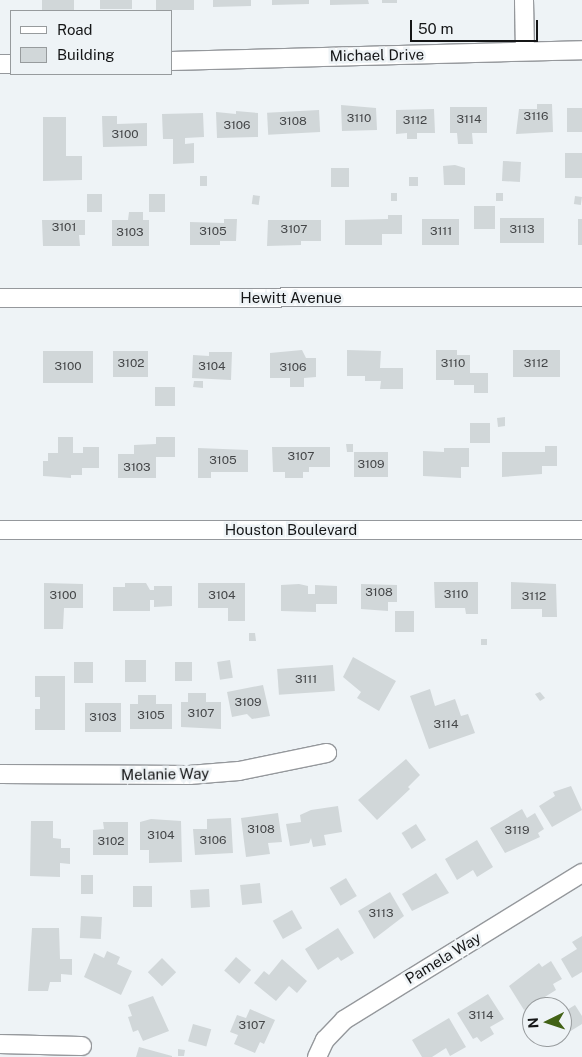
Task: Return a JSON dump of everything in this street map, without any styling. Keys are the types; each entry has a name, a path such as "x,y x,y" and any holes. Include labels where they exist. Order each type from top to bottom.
{"street":[{"path":"524,0 525,52"},
{"name":"Michael Drive","path":"172,61 582,50"},
{"name":"Hewitt Avenue","path":"0,298 582,297"},
{"name":"Houston Boulevard","path":"0,530 582,530"},
{"name":"Melanie Way","path":"0,774 189,775 239,771 327,753"},
{"name":"Pamela Way","path":"317,1057 326,1040 344,1020 582,873"},
{"path":"0,1044 82,1046"}],"building":[{"path":"42,0 74,0 74,10 42,10"},
{"path":"100,0 132,0 132,9 100,9"},
{"path":"156,0 194,0 194,10 156,10"},
{"path":"213,0 251,0 251,6 213,7"},
{"path":"272,0 309,0 309,4 272,5"},
{"path":"330,0 368,0 369,4 330,5"},
{"path":"382,0 397,0 397,3 382,3"},
{"path":"537,104 552,104 553,132 516,134 519,109 537,109"},
{"path":"341,105 376,108 377,130 342,131"},
{"path":"450,107 487,107 487,133 472,133 473,144 458,144 457,133 450,133"},
{"path":"567,108 582,108 582,132 567,132"},
{"path":"434,109 435,133 417,133 417,139 407,139 407,133 396,134 396,110"},
{"path":"319,110 320,132 268,135 267,113"},
{"path":"236,111 258,113 258,137 217,138 216,112 236,114"},
{"path":"203,113 204,137 185,138 185,144 194,143 194,163 173,164 173,139 163,139 162,114"},
{"path":"102,116 117,116 117,124 147,123 147,146 103,147"},
{"path":"43,117 66,117 66,156 82,156 82,180 43,181"},
{"path":"565,153 582,153 582,178 565,178"},
{"path":"503,161 521,162 520,182 502,181"},
{"path":"455,165 465,168 465,185 444,185 443,166"},
{"path":"331,168 349,168 349,187 331,187"},
{"path":"200,176 207,176 207,186 200,186"},
{"path":"409,177 418,177 418,186 409,186"},
{"path":"391,193 397,193 397,201 391,201"},
{"path":"496,193 503,193 503,201 496,201"},
{"path":"87,194 102,194 102,212 87,212"},
{"path":"149,194 165,194 165,212 149,212"},
{"path":"253,195 260,196 259,205 252,204"},
{"path":"575,196 582,197 581,205 574,204"},
{"path":"474,206 495,206 495,229 474,229"},
{"path":"129,212 143,212 143,220 149,220 149,246 112,246 112,220 128,220"},
{"path":"388,215 402,215 402,234 382,234 382,245 345,245 345,220 388,219"},
{"path":"500,218 544,218 544,243 500,243"},
{"path":"224,219 237,219 236,241 220,241 220,245 190,245 190,222 224,223"},
{"path":"422,219 459,219 459,245 422,245"},
{"path":"578,219 582,219 582,245 578,245"},
{"path":"42,220 85,220 85,235 79,235 80,246 43,246"},
{"path":"268,220 321,220 321,241 301,241 301,245 267,246"},
{"path":"302,350 306,358 316,358 316,377 304,378 304,387 290,387 290,378 270,378 270,353"},
{"path":"347,350 381,351 380,368 403,368 403,389 380,389 381,381 365,381 365,376 347,376"},
{"path":"436,350 457,350 457,355 470,355 470,373 488,373 488,393 474,393 474,385 454,385 454,380 436,380"},
{"path":"513,350 560,350 560,377 513,377"},
{"path":"43,351 93,351 93,383 43,383"},
{"path":"113,351 148,351 148,377 113,377"},
{"path":"209,352 232,352 231,380 192,378 193,355 209,356"},
{"path":"194,381 203,381 203,388 193,387"},
{"path":"155,387 175,387 175,406 155,406"},
{"path":"505,417 505,426 498,427 497,418"},
{"path":"470,423 490,423 490,443 470,443"},
{"path":"58,437 73,437 73,453 83,453 83,447 99,447 99,468 82,468 82,475 71,475 71,478 43,476 43,461 48,461 48,453 58,453"},
{"path":"156,437 175,437 175,457 156,457 156,478 118,478 118,454 134,454 134,445 156,444"},
{"path":"346,444 353,444 353,452 347,452"},
{"path":"545,446 557,446 557,466 542,466 542,474 502,477 502,452 545,452"},
{"path":"272,447 330,447 330,467 309,467 309,472 303,472 303,478 285,478 285,472 273,472"},
{"path":"198,448 248,450 248,472 211,472 211,478 198,478"},
{"path":"444,448 469,448 469,467 461,467 461,478 423,476 423,451 444,452"},
{"path":"354,452 388,452 388,477 354,477"},
{"path":"434,582 478,582 478,614 466,614 465,608 435,608"},
{"path":"511,582 556,584 557,617 542,617 542,609 511,609"},
{"path":"44,583 83,584 83,608 64,608 63,629 44,629"},
{"path":"125,583 146,583 150,590 154,590 154,586 172,586 172,606 154,607 154,600 150,600 150,611 113,611 113,587 125,587"},
{"path":"198,583 245,583 245,621 228,621 228,608 198,608"},
{"path":"299,584 308,586 308,594 315,594 315,585 337,586 337,604 316,604 316,612 281,611 281,585"},
{"path":"361,584 397,585 397,602 388,602 388,611 361,609"},
{"path":"395,611 414,611 414,632 395,632"},
{"path":"249,633 255,633 256,641 249,641"},
{"path":"481,639 487,639 487,645 481,645"},
{"path":"353,657 396,681 379,711 357,698 361,692 343,677"},
{"path":"125,660 146,660 146,682 125,682"},
{"path":"230,660 233,678 220,680 217,662"},
{"path":"74,662 93,662 93,683 74,683"},
{"path":"175,662 192,662 192,681 175,681"},
{"path":"333,665 335,691 279,695 277,669"},
{"path":"35,676 65,676 65,730 35,730 35,709 40,709 40,697 35,697"},
{"path":"263,685 270,716 252,719 247,714 232,717 227,692"},
{"path":"430,689 435,706 455,699 461,716 468,714 475,733 429,749 410,696"},
{"path":"540,692 545,698 540,701 535,694"},
{"path":"188,693 206,693 206,702 221,702 221,729 181,727 181,702 188,702"},
{"path":"138,695 156,695 156,704 172,704 172,729 130,729 130,704 138,704"},
{"path":"85,703 121,703 121,732 85,732"},
{"path":"406,759 420,775 408,787 410,789 377,820 358,800"},
{"path":"571,786 582,810 552,827 539,806 555,796 553,792"},
{"path":"338,806 342,832 324,835 326,845 313,847 311,838 309,843 290,846 286,824 301,822 300,815 311,810"},
{"path":"522,809 527,818 535,813 544,829 538,833 540,837 505,853 490,828"},
{"path":"278,813 282,842 268,843 270,854 246,857 241,818"},
{"path":"231,818 233,853 195,855 193,829 207,829 207,819"},
{"path":"151,819 181,821 182,862 149,863 149,850 140,850 140,822"},
{"path":"31,821 53,821 53,838 61,839 61,848 70,848 70,864 60,863 60,877 30,876"},
{"path":"103,822 128,822 128,855 93,855 93,830 104,829"},
{"path":"416,824 426,840 412,849 402,833"},
{"path":"477,840 493,867 477,877 473,870 457,880 445,859"},
{"path":"436,873 449,893 412,911 402,894"},
{"path":"81,875 93,875 93,894 81,894"},
{"path":"346,878 357,896 341,906 330,888"},
{"path":"260,883 262,903 242,905 240,885"},
{"path":"133,886 152,886 152,907 133,907"},
{"path":"209,889 210,907 191,908 190,890"},
{"path":"390,892 404,916 374,939 358,911"},
{"path":"292,910 302,928 283,939 273,921"},
{"path":"81,916 102,917 101,939 80,938"},
{"path":"32,928 59,928 60,959 72,959 72,975 61,974 61,982 50,982 48,991 28,991"},
{"path":"338,928 354,953 341,961 338,957 318,970 305,949"},
{"path":"582,936 582,972 572,978 561,959 577,949 572,942"},
{"path":"107,951 120,957 117,964 132,971 121,995 84,977 94,953 104,958"},
{"path":"236,957 251,970 239,984 224,971"},
{"path":"162,958 176,972 162,986 148,972"},
{"path":"282,959 307,981 297,993 289,986 276,1001 254,983 264,971 269,975"},
{"path":"551,961 562,979 553,984 556,990 545,997 522,997 522,1007 509,986 539,963 542,967"},
{"path":"488,994 504,1019 490,1027 494,1034 481,1042 477,1037 473,1039 457,1013"},
{"path":"153,996 169,1031 143,1041 138,1030 133,1032 128,1017 132,1016 128,1005"},
{"path":"575,1005 582,1016 582,1024 572,1030 572,1007"},
{"path":"250,1009 275,1020 264,1044 260,1042 255,1053 234,1044 238,1035 230,1032 237,1015 246,1018"},
{"path":"449,1018 466,1047 450,1056 446,1048 432,1057 422,1057 412,1040"},
{"path":"193,1024 211,1029 206,1047 188,1041"},
{"path":"139,1047 172,1056 172,1057 136,1057"},
{"path":"178,1049 185,1050 184,1056 178,1056"}]}
